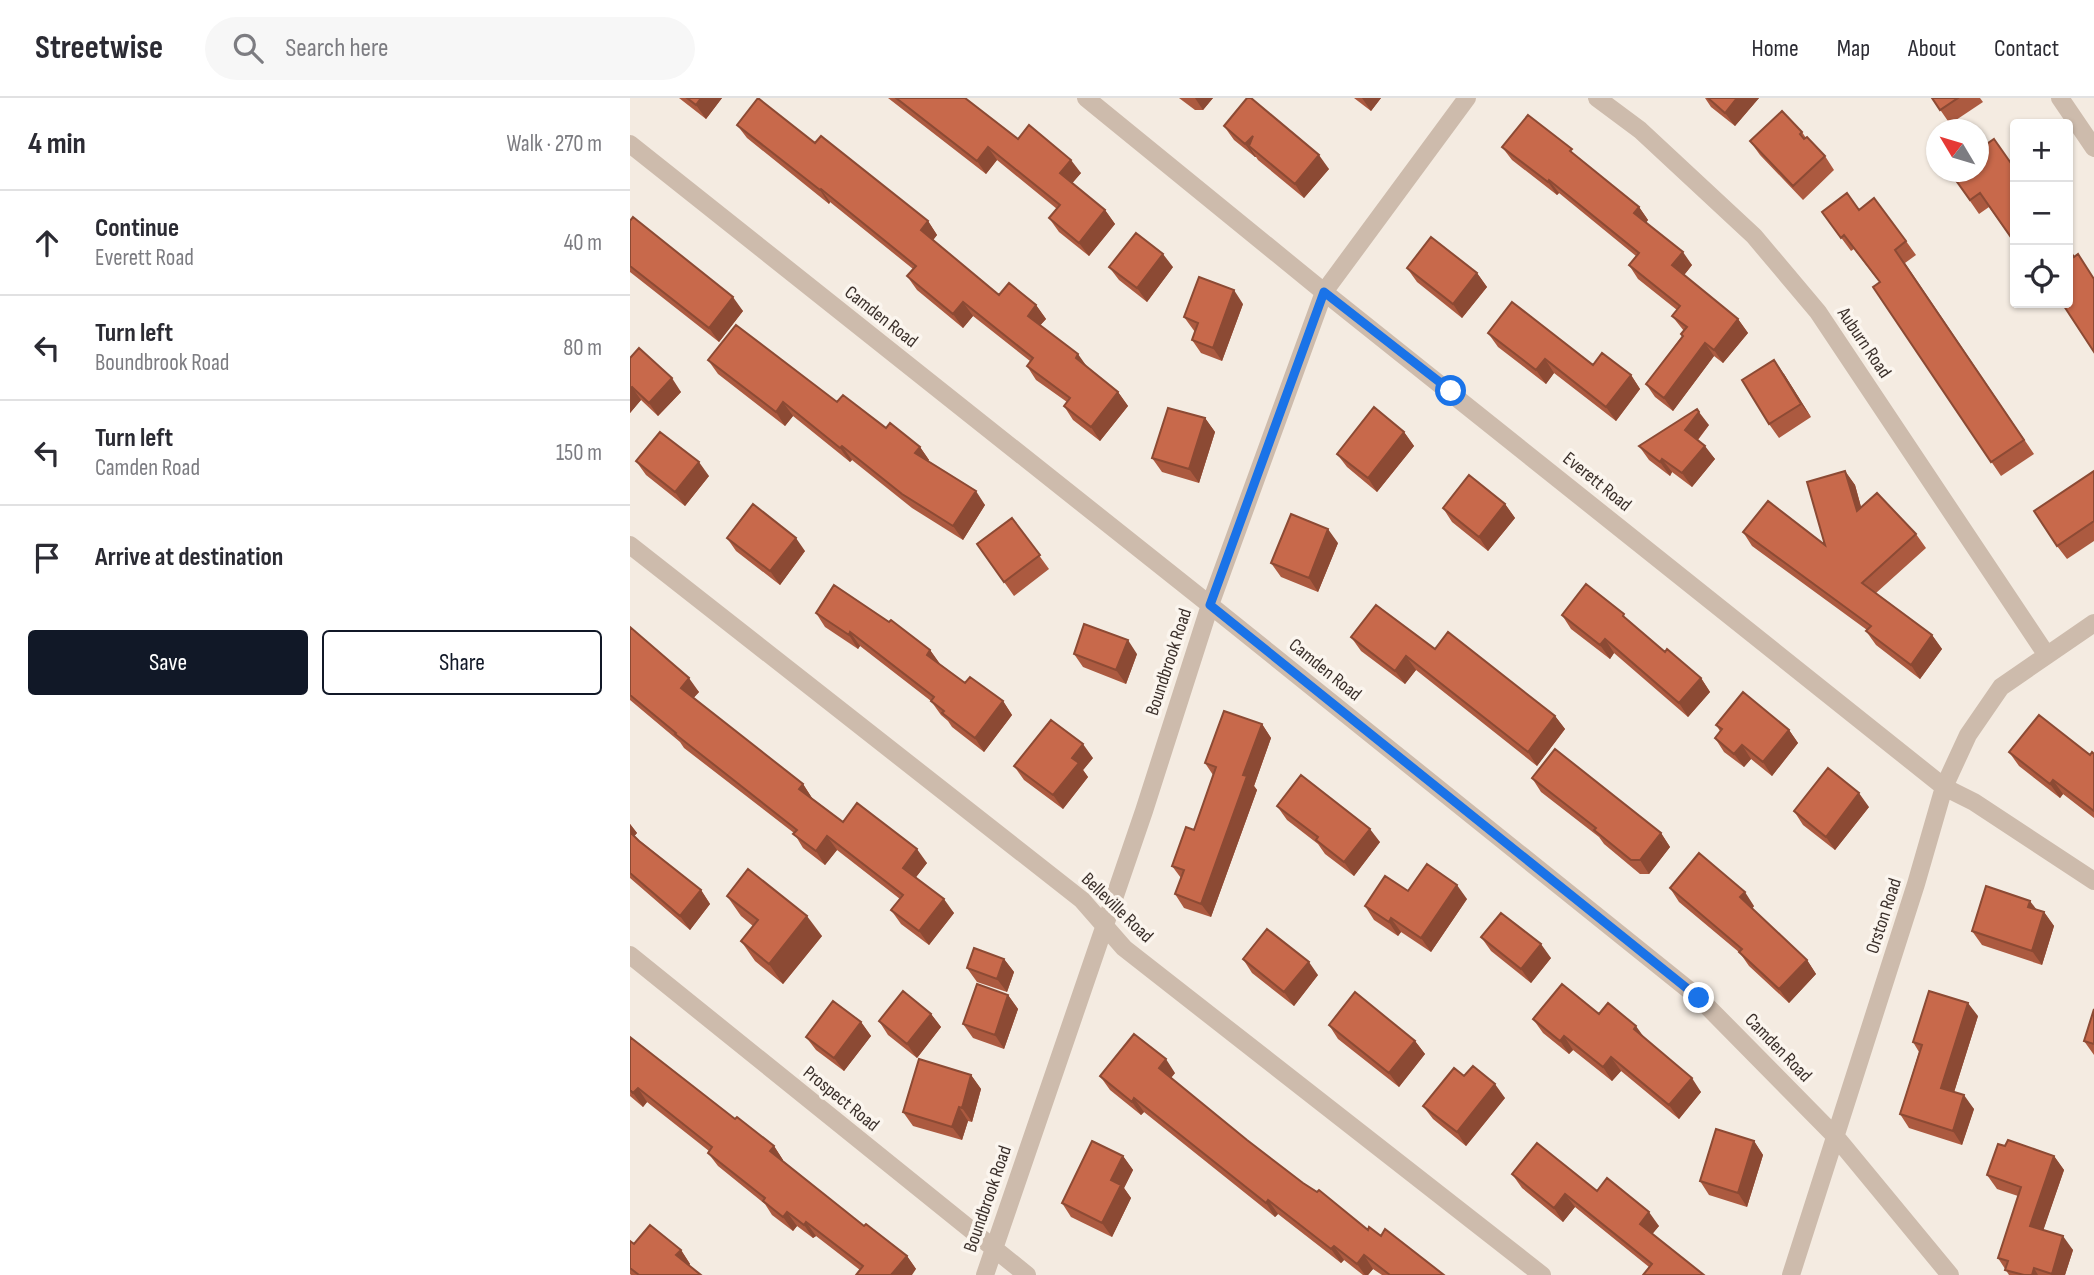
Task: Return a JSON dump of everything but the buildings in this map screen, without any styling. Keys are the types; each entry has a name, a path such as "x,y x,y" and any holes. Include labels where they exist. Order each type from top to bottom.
{"street":[{"name":"Everett Road","path":"1086,98 1324,292 1944,787 1974,802 2094,881"},
{"name":"Boundbrook Road","path":"985,1275 1144,811 1210,605 1324,292 1467,98"},
{"name":"Auburn Road","path":"1597,98 1640,130 1754,236 1818,312 2046,654"},
{"path":"2060,98 2094,148"},
{"name":"Camden Road","path":"630,144 1699,998 1836,1137 1951,1275"},
{"name":"Belleville Road","path":"630,545 1082,900 1124,948 1542,1275"},
{"name":"Orston Road","path":"1791,1275 1916,884 1944,787 1968,735 2001,687 2094,623"},
{"name":"Prospect Road","path":"630,955 1027,1275"}],"route":[{"path":"1451,391 1324,292 1210,605 1699,998"}]}
